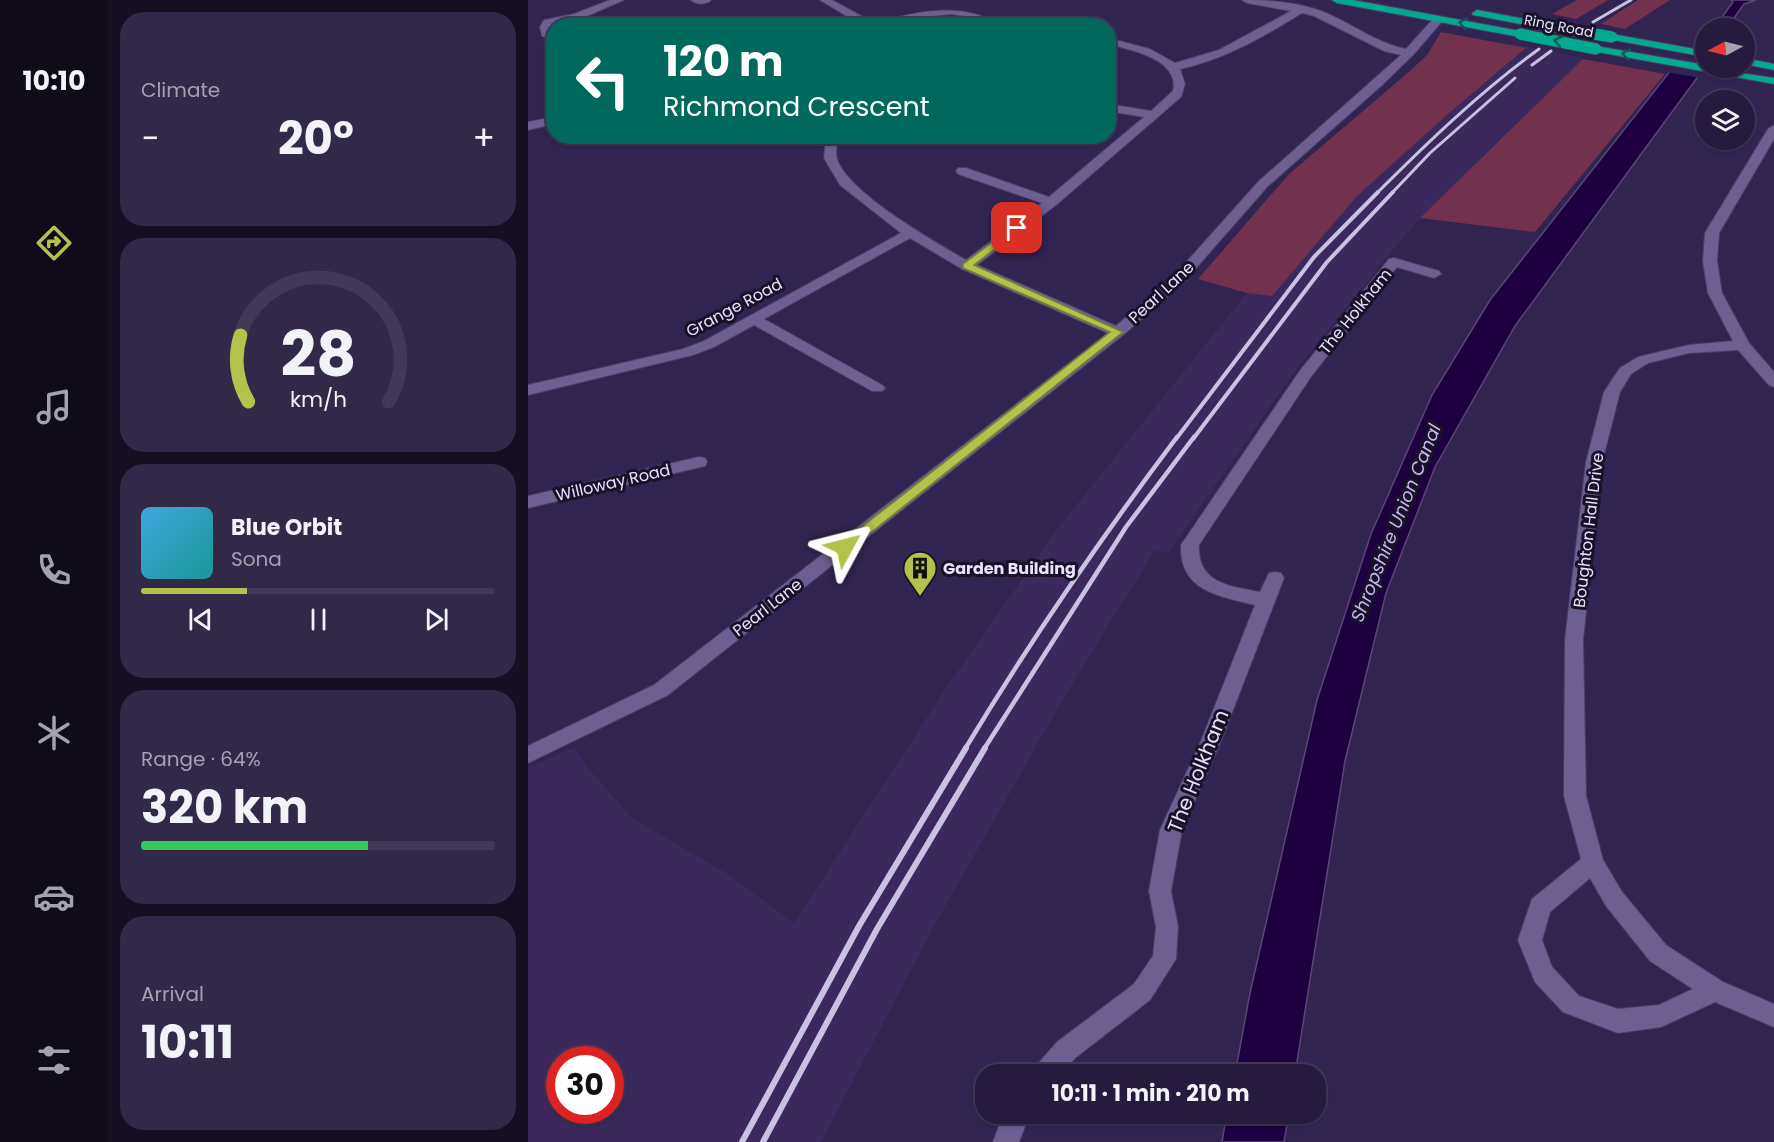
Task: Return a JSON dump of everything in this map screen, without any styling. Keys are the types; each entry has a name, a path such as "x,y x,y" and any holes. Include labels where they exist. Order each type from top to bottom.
{"highway":[{"name":"Ring Road","path":"1337,0 1774,81"},
{"name":"Ring Road","path":"1466,11 1695,52"},
{"path":"1755,63 1774,67"}],"street":[{"path":"570,18 619,0 629,18"},
{"path":"696,0 706,0"},
{"path":"825,0 857,18"},
{"path":"1247,0 1330,18 1388,49 1409,53"},
{"path":"906,18 929,12 955,10 976,14 983,18"},
{"path":"1173,67 1190,64 1231,50 1300,10"},
{"name":"Pearl Lane","path":"528,754 661,690 1118,332 1178,280 1263,184 1409,53 1439,19"},
{"path":"967,266 1051,202 1178,95 1181,86 1180,77 1173,67 1146,51 1116,43"},
{"path":"1116,108 1155,115"},
{"path":"528,126 546,122"},
{"path":"1774,129 1712,233 1710,261 1715,292 1742,345 1774,382"},
{"path":"831,144 830,158 844,182 910,233 967,266 1118,332"},
{"path":"962,171 1051,202"},
{"name":"Grange Road","path":"528,390 688,352 709,344 910,233"},
{"name":"The Holkham","path":"1264,600 1213,586 1196,577 1188,556 1190,545 1304,375 1394,262 1434,274"},
{"path":"753,320 877,388"},
{"name":"Boughton Hall Drive","path":"1742,345 1689,349 1643,360 1625,371 1612,392 1594,462 1574,640 1575,796 1593,862 1614,899 1658,953 1715,990 1774,1016"},
{"name":"Willoway Road","path":"528,502 699,462"},
{"name":"The Holkham","path":"1054,1064 1066,1050 1142,992 1164,959 1167,927 1160,891 1171,830 1211,741 1264,600 1275,578"},
{"path":"1593,862 1540,906 1530,940 1543,974 1571,1004 1618,1021 1660,1016 1715,990"},
{"path":"1006,1142 1013,1124"}],"shaded area":[{"path":"1577,0 1608,0 1576,19 1552,14"},
{"path":"1638,0 1670,0 1625,29 1601,24"},
{"path":"1441,32 1526,48 1449,113 1357,196 1272,296 1247,293 1198,279 1289,174 1410,71 1427,55"},
{"path":"1506,43 1584,58 1420,218 1297,368 1168,553 1155,550 1063,699 934,926 821,1142 528,1142 528,768 574,747 586,766 632,818 726,873 794,923 946,688 1058,528 1247,293 1258,276 1461,74"},
{"path":"1583,59 1665,74 1535,232 1420,218"}],"water":[{"path":"1731,0 1756,0 1744,4 1734,18 1721,18 1733,2"},
{"name":"Shropshire Union Canal","path":"1695,41 1695,78 1697,78 1515,326 1435,467 1386,593 1345,761 1297,1064 1237,1064 1250,993 1317,700 1371,534 1432,395 1490,300"},
{"path":"1225,1124 1287,1124 1284,1142 1222,1142"}],"pier":[{"path":"1691,40 1695,41 1695,77 1665,72"}],"railway":[{"path":"1593,22 1631,0"},
{"path":"1378,192 1455,118 1539,49"},
{"path":"1532,65 1551,51"},
{"path":"1391,194 1430,153 1515,78"},
{"path":"1176,439 1314,257 1378,192"},
{"path":"1193,439 1327,262 1393,192"},
{"path":"965,749 1067,590 1177,437"},
{"path":"984,749 1126,527 1194,437"},
{"path":"742,1142 859,926 966,748"},
{"path":"763,1142 877,929 985,748"}],"place":[{"name":"Garden Building","path":"920,597"}],"route":[{"path":"845,547 1118,332 967,266 1017,228"}]}
